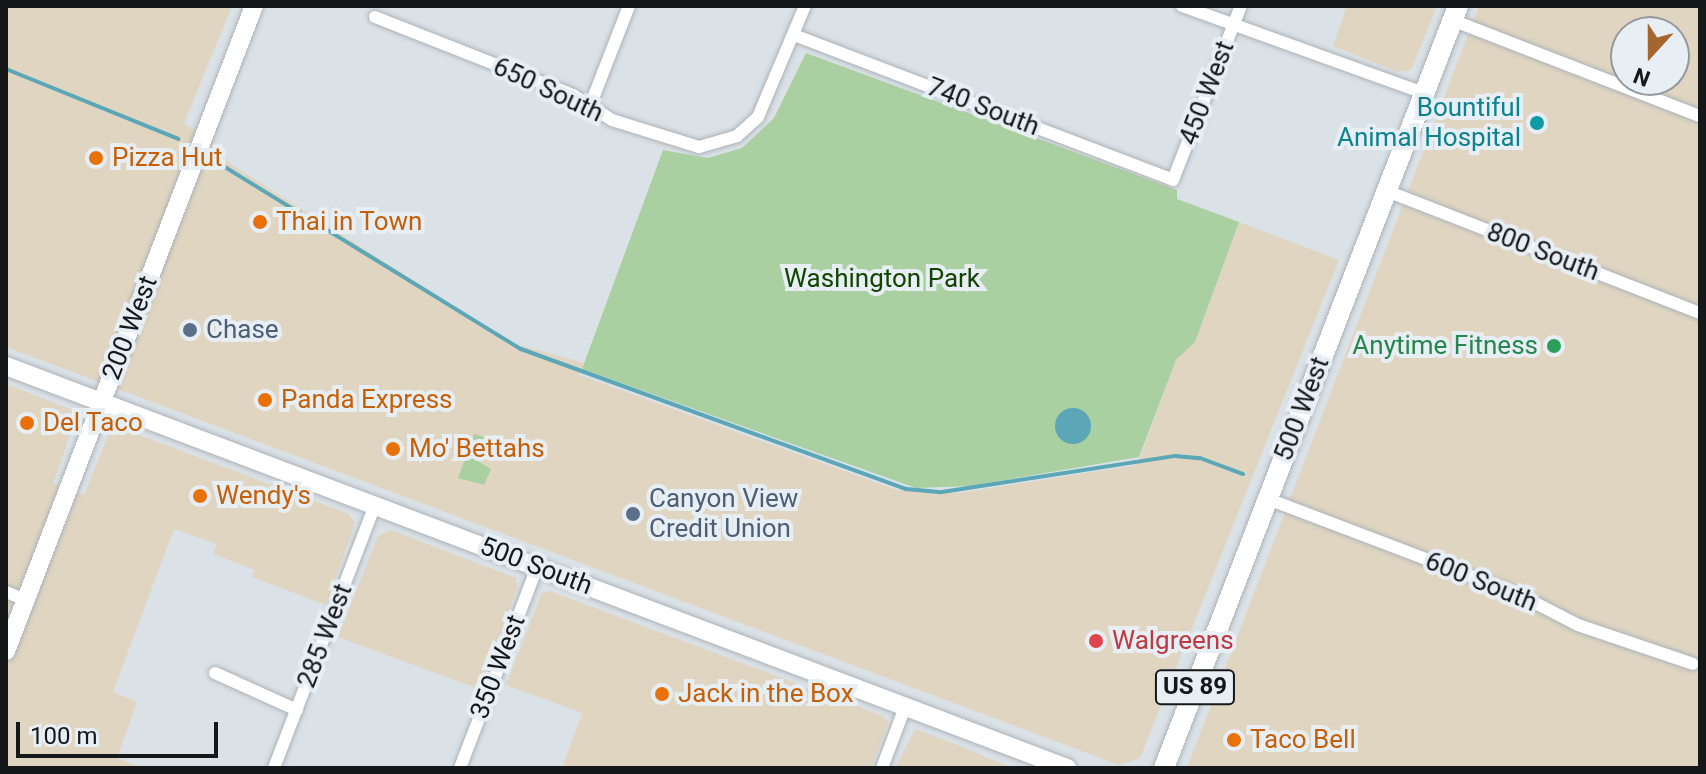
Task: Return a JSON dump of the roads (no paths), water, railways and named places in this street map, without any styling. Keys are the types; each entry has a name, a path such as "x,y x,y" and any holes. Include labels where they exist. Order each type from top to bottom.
{"main road":[{"name":"200 West","path":"6,651 254,6"},
{"name":"500 West","path":"1164,768 1455,13"},
{"name":"500 South","path":"6,366 1067,768"}],"street":[{"path":"590,106 629,6"},
{"path":"794,35 805,6"},
{"path":"1182,6 1424,93"},
{"name":"450 West","path":"1173,180 1241,6"},
{"path":"1455,13 1700,116"},
{"name":"650 South","path":"375,17 676,144 724,142 749,128 767,105 794,35"},
{"name":"740 South","path":"794,35 1173,180"},
{"name":"800 South","path":"1387,191 1700,313"},
{"name":"600 South","path":"1268,499 1516,593 1578,625 1693,664"},
{"name":"285 West","path":"274,768 375,505"},
{"name":"350 West","path":"460,768 537,567"},
{"path":"6,592 26,600"},
{"path":"215,673 297,710"},
{"path":"882,768 905,707"}],"water":[{"path":"1073,408 1086,413 1091,426 1086,439 1073,444 1060,439 1055,426 1060,413"}],"waterway":[{"path":"6,69 178,139"},
{"path":"215,161 521,349 906,489 942,492 1175,456 1200,458 1243,474"}],"place":[{"name":"Bountiful Animal Hospital","path":"1537,123"},
{"name":"Pizza Hut","path":"96,158"},
{"name":"Thai in Town","path":"260,222"},
{"name":"Chase","path":"190,330"},
{"name":"Anytime Fitness","path":"1554,346"},
{"name":"Panda Express","path":"265,400"},
{"name":"Del Taco","path":"27,423"},
{"name":"Mo' Bettahs","path":"393,449"},
{"name":"Wendy's","path":"200,496"},
{"name":"Canyon View Credit Union","path":"633,514"},
{"name":"Walgreens","path":"1096,641"},
{"name":"Jack in the Box","path":"662,694"},
{"name":"Taco Bell","path":"1234,740"}],"park label":[{"name":"Washington Park","path":"882,279"}]}
